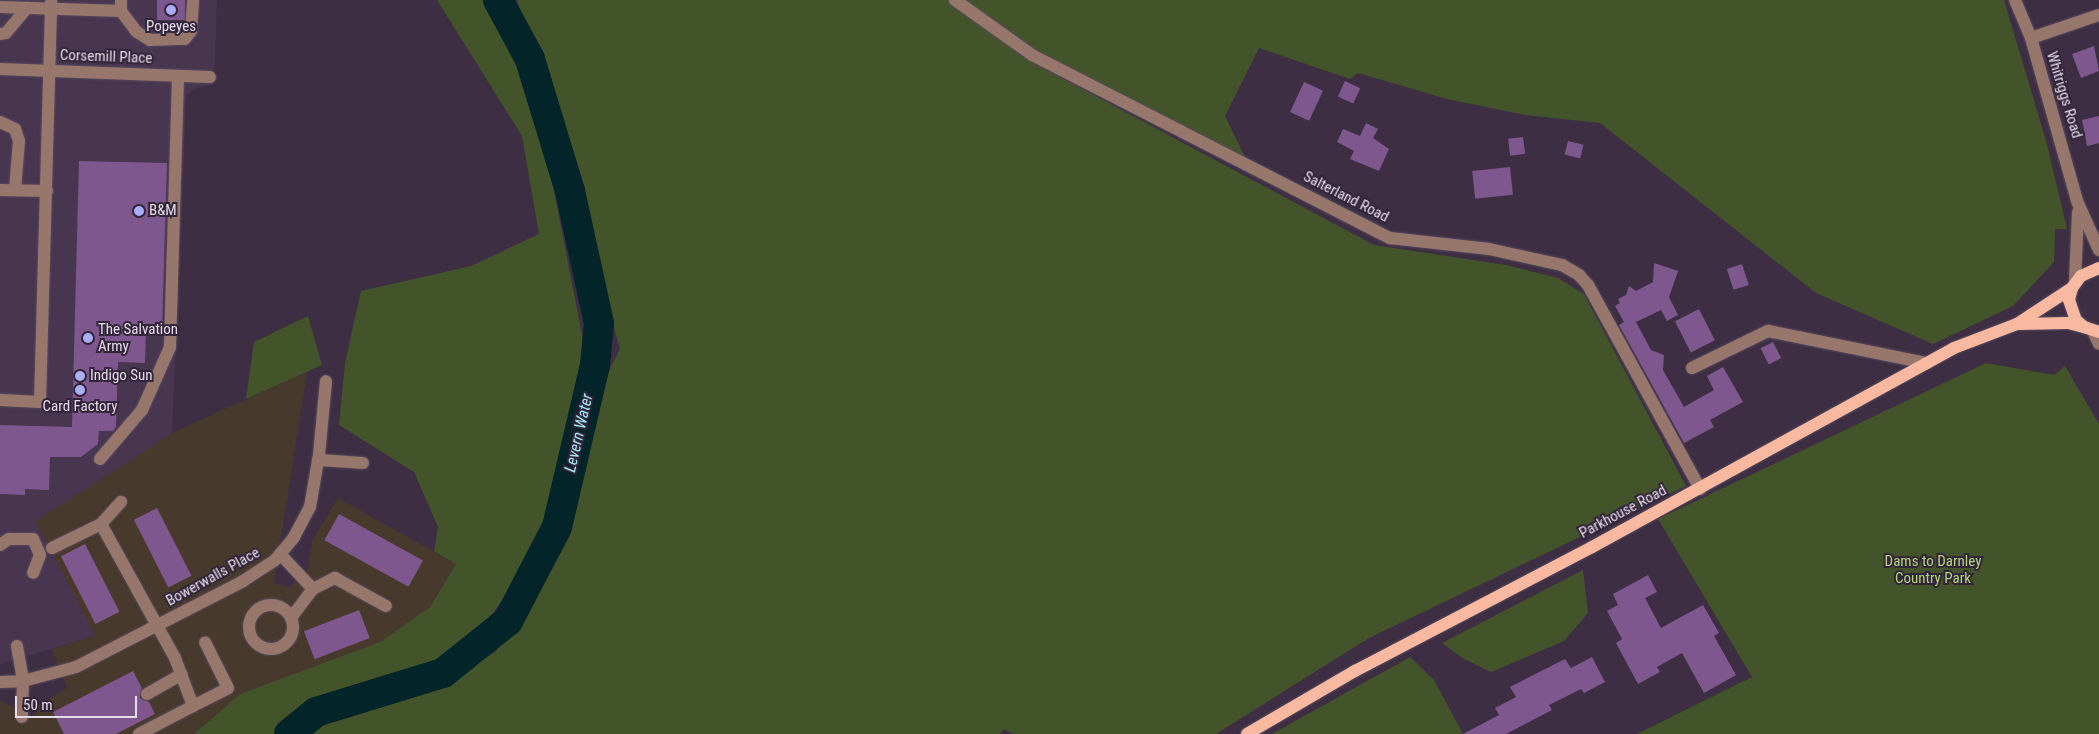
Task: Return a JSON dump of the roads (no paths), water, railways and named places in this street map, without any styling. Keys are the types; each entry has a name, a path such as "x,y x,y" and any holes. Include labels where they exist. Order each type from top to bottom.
{"main road":[{"name":"Parkhouse Road","path":"1247,734 1355,671 1700,489 1927,362 1961,345 2017,324 2073,285 2088,271 2099,268"},
{"path":"2073,285 2071,311 2092,330"},
{"name":"Parkhouse Road","path":"2017,324 2068,323 2092,330"}],"street":[{"path":"0,7 121,5 137,32 150,40 185,39 192,31 193,0"},
{"name":"Salterland Road","path":"955,0 1032,55 1390,238 1489,249 1562,265 1579,275 1588,285 1700,489"},
{"name":"Whitriggs Road","path":"2015,0 2030,38 2077,201 2099,250"},
{"path":"0,400 40,402 51,5"},
{"path":"0,34 6,33 27,8"},
{"path":"2030,38 2099,15"},
{"name":"Corsemill Place","path":"0,69 210,77"},
{"path":"100,459 142,410 170,347 178,76"},
{"path":"0,122 15,129 19,141 15,190"},
{"path":"0,190 46,191"},
{"name":"Whitriggs Road","path":"2073,285 2077,201"},
{"path":"2092,330 2099,344"},
{"path":"1692,368 1768,331 1927,362"},
{"name":"Bowerwalls Place","path":"0,682 23,681 76,667 243,581 280,554 310,507 318,460 326,381"},
{"path":"318,460 363,463"},
{"path":"52,548 101,524 120,502"},
{"name":"Bowerwalls Place","path":"101,524 159,625 182,674 193,706"},
{"path":"1,545 10,539 33,539 40,556 33,573"},
{"name":"Bowerwalls Place","path":"280,554 313,589"},
{"path":"291,618 313,589 335,578 386,606"},
{"path":"139,734 228,688 205,642"},
{"path":"17,646 23,681 22,717"},
{"path":"147,694 182,674"}],"waterway":[{"name":"Levern Water","path":"289,734 316,712 443,673 508,621 557,527 595,365 599,323 570,191 530,59 498,0"}],"place":[{"name":"Popeyes","path":"171,10"},
{"name":"B&M","path":"139,211"},
{"name":"The Salvation Army","path":"88,338"},
{"name":"Indigo Sun","path":"80,376"},
{"name":"Card Factory","path":"80,390"}],"park label":[{"name":"Dams to Darnley Country Park","path":"1933,570"}]}
